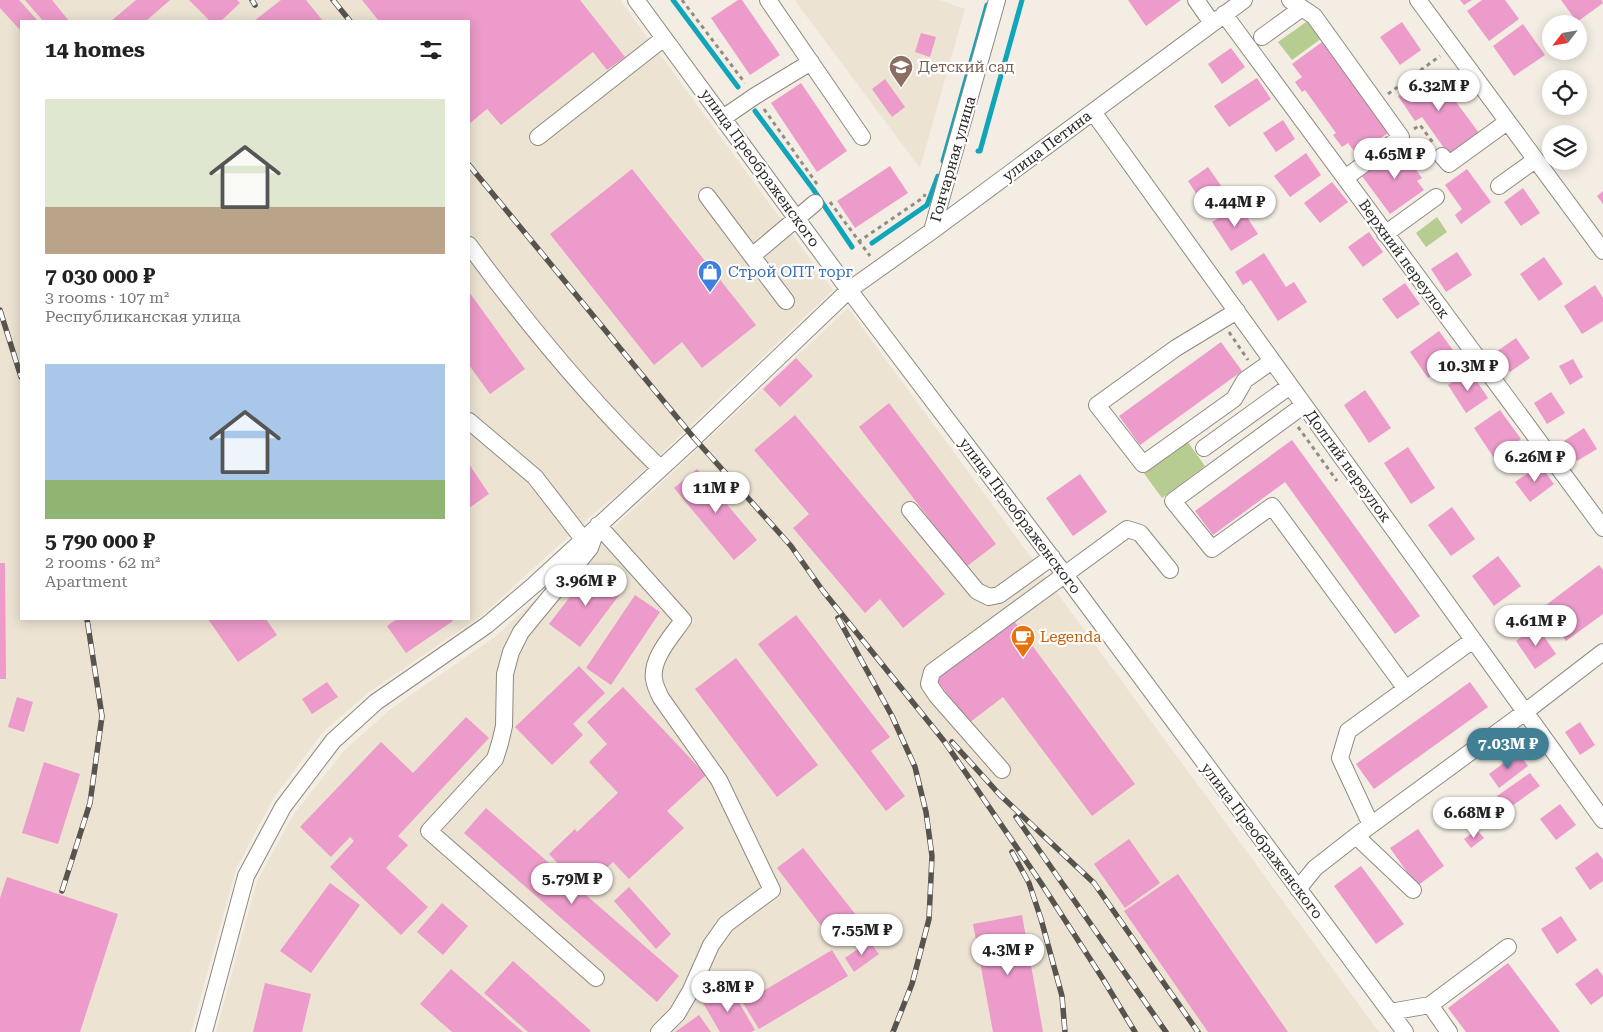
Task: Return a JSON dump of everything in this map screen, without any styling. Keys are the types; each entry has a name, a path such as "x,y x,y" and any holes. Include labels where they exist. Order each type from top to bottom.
{"street":[{"name":"улица Преображенского","path":"636,0 850,290 1052,557 1405,1032"},
{"path":"768,0 862,137"},
{"name":"Гончарная улица","path":"932,231 997,0"},
{"name":"Верхний переулок","path":"1196,0 1218,19 1345,178 1603,528"},
{"name":"улица Петина","path":"204,1032 246,876 283,808 333,742 376,702 487,625 660,468 850,290 1244,0"},
{"path":"1418,0 1603,251"},
{"path":"1262,37 1296,4 1314,16 1401,137 1345,178"},
{"path":"538,137 664,38"},
{"path":"723,118 754,96 811,62"},
{"name":"Долгий переулок","path":"1093,112 1603,820"},
{"path":"1442,156 1449,164 1507,122"},
{"path":"1499,186 1535,160"},
{"path":"707,196 786,301"},
{"path":"1385,234 1436,197"},
{"path":"752,256 823,199"},
{"path":"470,246 496,282 572,376 625,434 660,468"},
{"path":"1236,311 1176,348 1097,405 1143,464 1234,399 1245,380 1272,361"},
{"path":"1204,448 1290,386"},
{"path":"1304,405 1173,501 1212,549 1272,506 1406,689"},
{"path":"470,422 535,477 583,539"},
{"path":"910,510 977,591 989,597 999,595 1052,557"},
{"path":"596,978 428,831 495,760 504,726 505,674 511,652 521,632 590,548 598,525 683,620 659,656 653,678 661,698 719,780 772,890 726,924 711,945 691,990 677,1014 659,1032"},
{"path":"1002,770 937,696 929,684 932,672 1127,529 1140,533 1170,570"},
{"path":"1371,825 1340,758 1348,731 1473,640"},
{"path":"1298,889 1315,868 1356,836 1525,712 1603,652"},
{"path":"1356,836 1413,890"},
{"path":"1390,1012 1430,1005 1508,947"},
{"path":"1430,1005 1449,1032"}],"path":[{"path":"682,0 754,96 823,199 858,242 924,197 927,189"},
{"path":"1393,101 1388,94 1453,47"},
{"path":"1409,122 1414,129 1420,125 1442,156"}],"shaded area":[{"path":"0,0 620,0 833,290 626,487 591,516 481,616 369,692 323,732 273,799 236,869 191,1032 0,1032"},
{"name":"Детский сад","path":"796,0 940,0 965,9 920,168 796,2"},
{"path":"848,308 1379,1032 216,1032 257,881 294,814 343,752 388,711 496,636"}],"green space":[{"path":"1309,20 1322,38 1292,60 1278,42"},
{"path":"1437,217 1447,232 1426,247 1416,233"},
{"path":"1187,441 1205,466 1162,498 1143,472"}],"building":[{"path":"0,0 19,0 37,20 20,20 20,30 0,8"},
{"path":"25,0 52,0 68,20 42,20"},
{"path":"136,0 170,0 147,20 112,20"},
{"path":"189,0 237,0 240,3 222,20 209,20"},
{"path":"281,0 306,0 322,20 255,20"},
{"path":"362,0 580,0 625,57 607,70 593,52 501,125 487,109 470,123 470,20 378,20"},
{"path":"738,0 742,0 780,55 750,75 711,18"},
{"path":"1128,0 1181,0 1146,26"},
{"path":"1460,0 1472,0 1464,5"},
{"path":"1482,0 1505,0 1519,19 1489,41 1467,11"},
{"path":"1561,0 1602,0 1603,3 1587,15 1572,15"},
{"path":"1402,22 1421,50 1400,65 1380,37"},
{"path":"1523,24 1542,51 1542,57 1514,76 1493,46"},
{"path":"921,33 936,37 930,57 915,52"},
{"path":"1322,42 1388,133 1357,155 1348,143 1342,147 1333,135 1336,133 1305,90 1302,92 1295,82 1302,77 1292,64"},
{"path":"1231,48 1245,67 1222,84 1208,64"},
{"path":"1433,71 1479,133 1449,155 1422,117 1415,121 1398,96"},
{"path":"1257,78 1271,99 1229,127 1214,106"},
{"path":"885,79 905,107 892,117 872,89"},
{"path":"801,83 847,151 817,172 771,103"},
{"path":"1283,120 1295,139 1276,152 1263,133"},
{"path":"1403,146 1414,161 1411,163 1422,178 1417,181 1424,190 1390,214 1362,176"},
{"path":"1306,153 1321,175 1290,197 1274,176"},
{"path":"890,166 908,193 855,228 837,201"},
{"path":"1208,167 1224,190 1203,204 1188,181"},
{"path":"632,169 756,325 702,368 682,342 654,365 550,234"},
{"path":"1467,169 1491,202 1461,224 1455,215 1462,209 1445,185"},
{"path":"1332,182 1348,202 1320,223 1304,203"},
{"path":"1523,188 1540,213 1521,226 1504,202"},
{"path":"1603,191 1603,204 1597,196"},
{"path":"1239,205 1258,234 1231,251 1212,222"},
{"path":"1369,232 1383,252 1363,267 1348,247"},
{"path":"1457,252 1472,275 1446,292 1431,269"},
{"path":"1264,253 1286,287 1294,282 1307,302 1278,321 1251,280 1243,285 1235,272"},
{"path":"1544,257 1563,284 1539,301 1520,274"},
{"path":"1405,283 1420,304 1397,319 1382,299"},
{"path":"1595,285 1603,298 1603,321 1582,334 1564,306"},
{"path":"470,293 525,369 490,394 470,366"},
{"path":"1439,331 1458,357 1428,378 1410,352"},
{"path":"1516,338 1530,358 1510,372 1496,352"},
{"path":"1221,342 1242,371 1140,445 1119,416"},
{"path":"796,358 813,376 780,407 763,389"},
{"path":"1573,359 1583,377 1570,385 1559,366"},
{"path":"1470,371 1488,398 1466,413 1448,385"},
{"path":"1365,390 1391,428 1369,443 1344,405"},
{"path":"1551,392 1565,413 1547,424 1534,403"},
{"path":"889,403 996,544 966,567 859,427"},
{"path":"1500,410 1521,439 1494,458 1474,428"},
{"path":"795,415 945,594 903,628 880,599 865,613 793,528 809,514 754,450"},
{"path":"1584,428 1597,449 1577,461 1564,441"},
{"path":"1292,440 1420,616 1395,634 1285,482 1213,535 1195,511"},
{"path":"1408,447 1435,488 1411,504 1384,463"},
{"path":"1540,465 1554,484 1530,502 1515,482"},
{"path":"470,466 489,494 470,507"},
{"path":"697,469 757,540 734,560 674,488"},
{"path":"1080,474 1107,512 1073,536 1046,498"},
{"path":"1452,507 1475,539 1451,556 1428,525"},
{"path":"1498,556 1521,586 1494,606 1472,576"},
{"path":"0,563 5,563 6,679 0,679"},
{"path":"1599,565 1603,570 1603,614 1566,641 1542,608"},
{"path":"593,567 623,590 580,647 549,624"},
{"path":"635,595 660,612 611,685 586,668"},
{"path":"796,615 890,737 871,751 905,796 886,811 758,644"},
{"path":"209,620 267,620 277,635 238,662"},
{"path":"396,620 453,621 406,653 387,626"},
{"path":"1014,621 1135,784 1092,816 1003,697 969,723 936,679"},
{"path":"1537,626 1556,654 1535,669 1516,641"},
{"path":"736,658 818,765 777,797 695,689"},
{"path":"579,666 605,693 573,724 583,735 552,765 515,727"},
{"path":"327,682 338,697 312,714 302,699"},
{"path":"1470,682 1488,707 1374,789 1356,764"},
{"path":"623,687 706,775 667,811 684,828 629,879 613,862 594,880 588,874 577,884 549,854 575,829 577,832 618,793 589,762 607,744 587,722"},
{"path":"17,697 33,702 24,732 8,727"},
{"path":"466,717 489,738 398,836 408,845 386,868 428,907 401,935 330,867 354,841 350,837 331,857 300,827 381,742 413,773"},
{"path":"1580,722 1595,745 1580,755 1565,732"},
{"path":"1518,752 1528,766 1499,788 1489,774"},
{"path":"44,762 80,774 58,844 22,833"},
{"path":"1530,773 1540,786 1506,810 1497,796"},
{"path":"1560,804 1576,825 1556,840 1540,819"},
{"path":"486,808 679,976 657,1002 464,833"},
{"path":"1418,829 1444,866 1417,886 1390,848"},
{"path":"1477,830 1484,838 1471,848 1464,839"},
{"path":"1129,839 1160,883 1125,908 1094,864"},
{"path":"803,848 856,915 829,936 777,868"},
{"path":"1597,852 1603,859 1603,881 1590,890 1575,868"},
{"path":"1361,866 1404,924 1376,944 1334,886"},
{"path":"1178,874 1288,1032 1208,1032 1124,911"},
{"path":"7,877 118,914 80,1032 0,1032 0,898"},
{"path":"330,883 360,905 311,973 280,951"},
{"path":"629,887 671,934 656,949 614,901"},
{"path":"442,903 468,926 443,955 417,932"},
{"path":"1022,915 1043,1032 993,1032 973,924"},
{"path":"1561,916 1577,940 1557,954 1541,929"},
{"path":"869,941 879,954 854,972 845,958"},
{"path":"832,950 848,976 759,1029 743,1003"},
{"path":"513,961 591,1031 528,1032 484,993"},
{"path":"1508,963 1560,1032 1466,1032 1448,1008"},
{"path":"1597,968 1603,976 1603,996 1591,1005 1575,984"},
{"path":"451,969 523,1032 452,1032 420,1004"},
{"path":"265,983 311,994 302,1032 253,1032"},
{"path":"730,987 755,1030 751,1032 720,1032 703,1003"},
{"path":"699,1015 711,1032 675,1032"}],"waterway":[{"path":"673,0 738,87"},
{"path":"978,151 980,151 1022,0"},
{"path":"943,161 987,5"},
{"path":"755,111 813,189 852,247"},
{"path":"872,243 927,205 938,176"}],"railway":[{"path":"252,0 255,5"},
{"path":"333,0 349,20"},
{"path":"470,166 694,438 791,546 823,591 944,741 1041,883 1135,1032"},
{"path":"0,310 20,374"},
{"path":"838,618 892,716 915,767 926,812 932,856 929,919 912,984 893,1032"},
{"path":"62,891 90,803 102,716 87,620"},
{"path":"952,742 1000,795 1094,883 1198,1032"},
{"path":"1016,817 1166,1032"},
{"path":"1012,852 1029,883 1041,919 1062,996 1065,1032"}],"place":[{"name":"Детский сад","path":"901,88"},
{"name":"Строй ОПТ торг","path":"710,293"},
{"name":"Legenda","path":"1023,658"}]}
